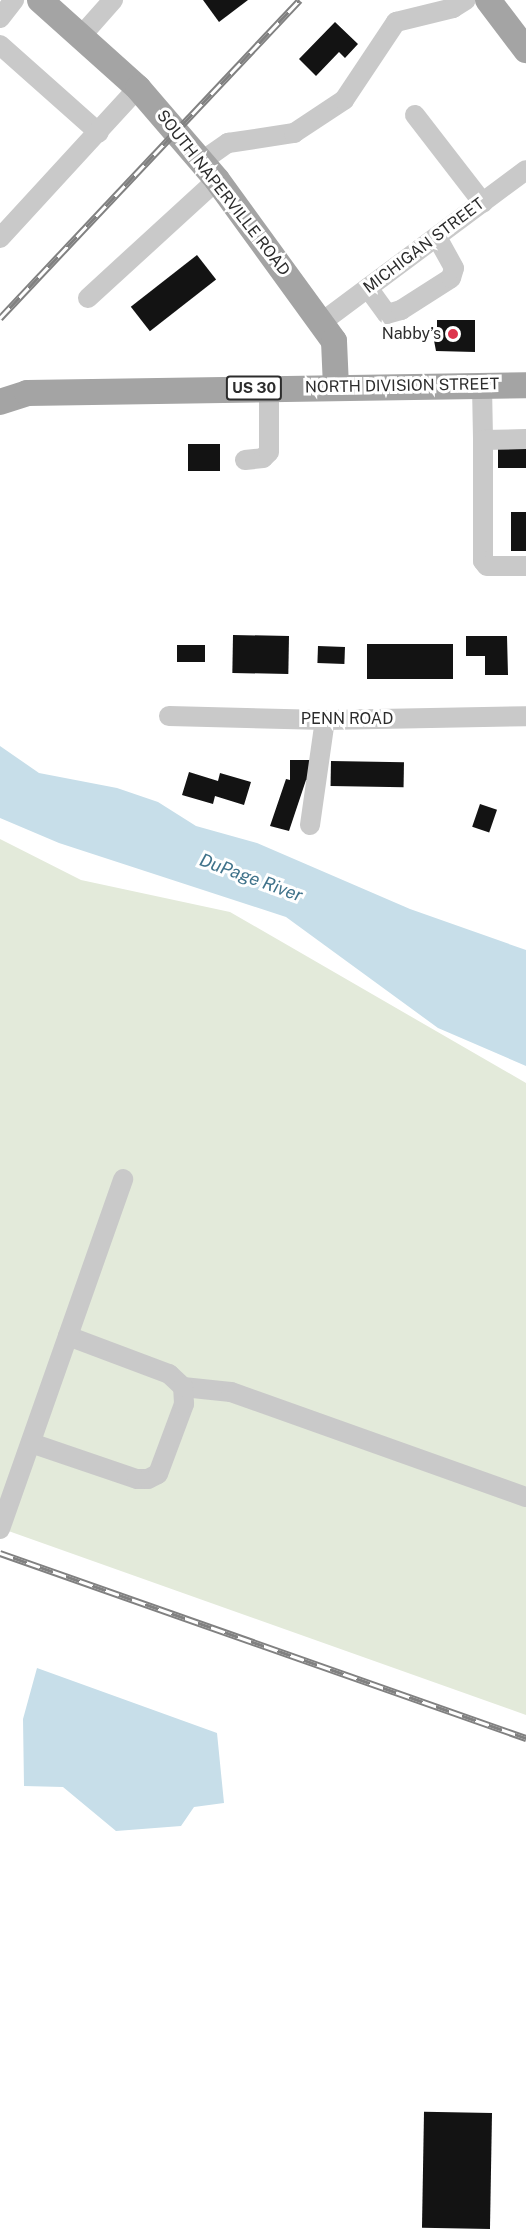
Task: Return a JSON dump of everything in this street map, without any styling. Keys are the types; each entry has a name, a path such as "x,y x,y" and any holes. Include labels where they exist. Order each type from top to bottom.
{"main road":[{"name":"SOUTH NAPERVILLE ROAD","path":"40,0 138,88 209,171 334,341 336,387"},
{"path":"488,0 526,50"},
{"name":"NORTH DIVISION STREET","path":"0,383 27,393"},
{"name":"NORTH DIVISION STREET","path":"0,402 27,393 526,385"}],"street":[{"path":"0,18 14,0"},
{"path":"82,36 113,0"},
{"path":"88,298 209,171 228,144 294,133 344,100 396,22 453,8 465,0"},
{"path":"0,45 99,133"},
{"path":"3,229 99,133 138,88"},
{"path":"416,115 483,203"},
{"name":"MICHIGAN STREET","path":"322,322 526,170"},
{"path":"368,288 387,314 401,310 451,278 454,268 437,237"},
{"path":"482,386 483,561 487,566 526,566"},
{"path":"245,460 263,458 269,452 268,388"},
{"path":"483,440 526,438"},
{"name":"PENN ROAD","path":"169,716 325,720 526,716"},
{"path":"310,825 325,720"},
{"path":"0,1529 123,1179"},
{"path":"69,1336 169,1374 183,1387 231,1392 526,1497"},
{"path":"31,1443 136,1479 148,1479 158,1474 184,1404 183,1387"}],"green space":[{"path":"0,839 81,880 230,912 526,1083 526,1715 0,1528"}],"water":[{"name":"DuPage River","path":"0,746 39,773 117,788 158,802 196,826 257,843 410,909 526,950 526,1066 438,1028 286,917 59,843 0,818"},
{"path":"37,1668 217,1733 224,1803 194,1807 181,1826 116,1831 63,1787 24,1786 23,1719"}],"building":[{"path":"203,0 248,0 219,22"},
{"path":"335,22 358,44 345,58 339,52 316,76 299,59"},
{"path":"197,255 216,279 150,331 131,307"},
{"name":"Nabby’s","path":"437,320 475,320 475,352 436,351 432,330 437,330"},
{"path":"188,444 220,444 220,471 188,471"},
{"path":"498,449 526,449 526,468 498,468"},
{"path":"511,512 526,512 526,551 511,551"},
{"path":"233,635 289,636 288,674 232,673"},
{"path":"466,636 507,636 508,675 485,675 485,656 466,656"},
{"path":"367,644 453,644 453,679 367,679"},
{"path":"177,645 205,645 205,662 177,662"},
{"path":"318,646 345,647 344,664 317,663"},
{"path":"290,760 310,760 310,780 306,780 289,831 270,826 286,779 290,780"},
{"path":"331,761 404,762 404,787 331,786"},
{"path":"189,772 218,781 220,773 251,782 244,805 215,796 213,804 182,795"},
{"path":"480,804 497,810 489,833 472,827"},
{"path":"424,2112 492,2113 490,2229 422,2228"}],"railway":[{"path":"0,318 300,0"},
{"path":"0,1553 526,1738"}],"place":[{"name":"Nabby’s","path":"453,334"}]}
